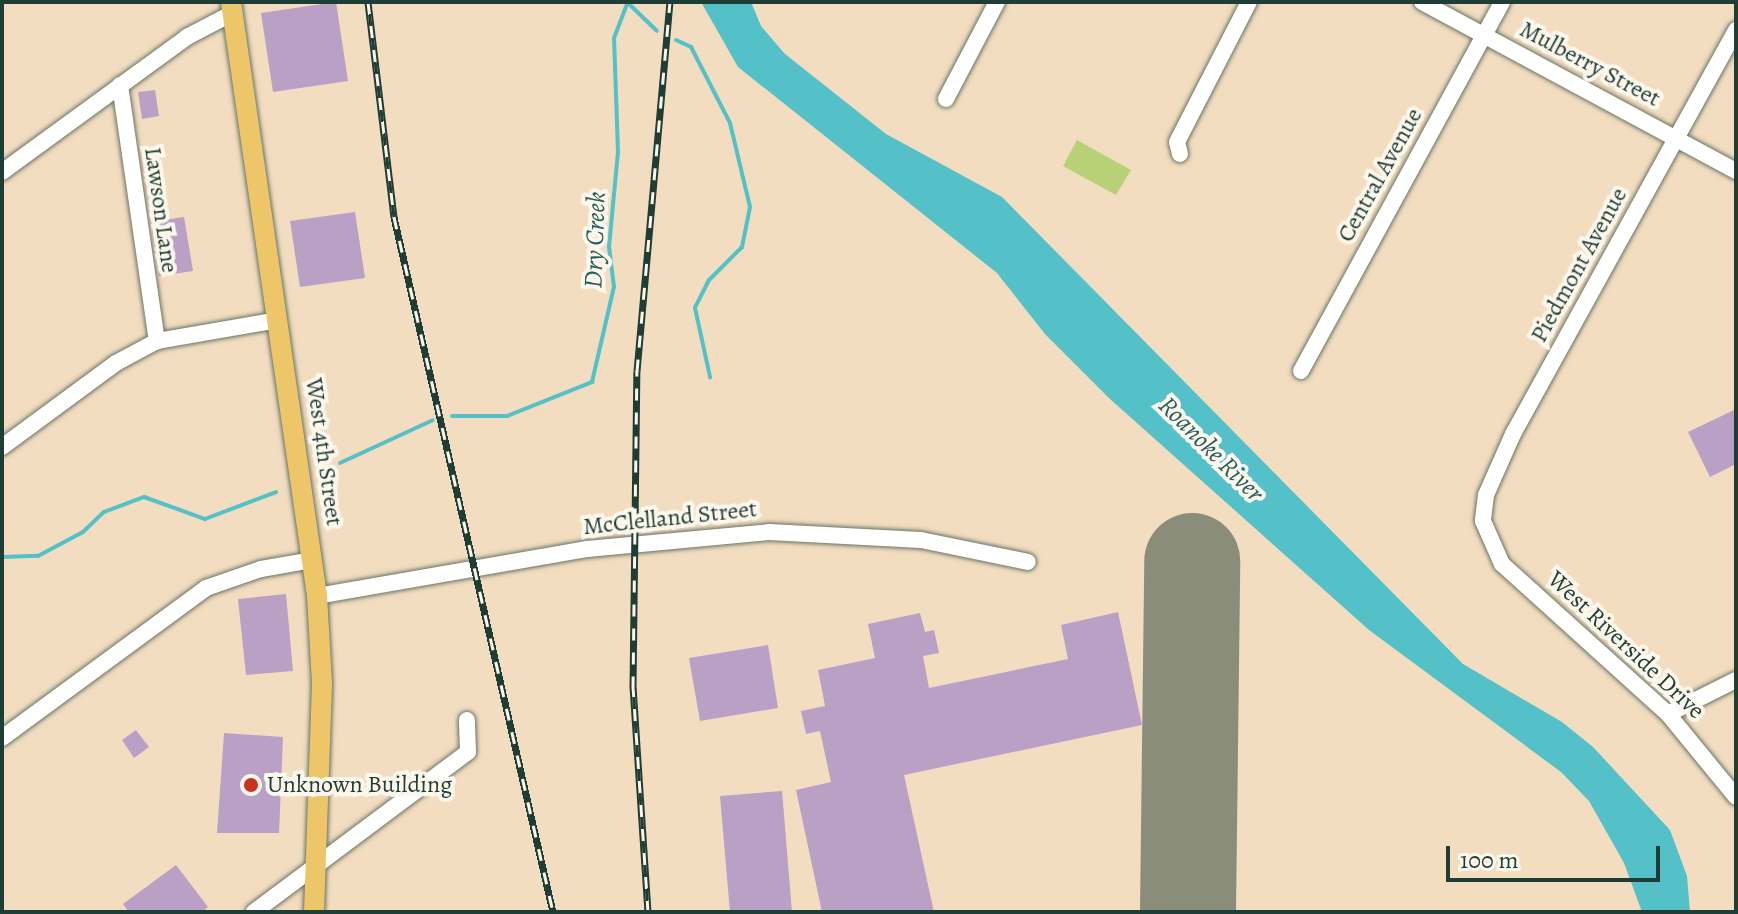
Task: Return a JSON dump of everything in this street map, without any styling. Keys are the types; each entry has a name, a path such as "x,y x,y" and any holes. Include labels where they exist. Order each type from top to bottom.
{"main road":[{"name":"West 4th Street","path":"232,7 317,596 322,684 314,912"}],"street":[{"path":"946,99 997,2"},
{"path":"1180,154 1177,142 1249,2"},
{"name":"Mulberry Street","path":"1422,2 1678,137 1736,171"},
{"name":"Central Avenue","path":"1301,371 1502,2"},
{"path":"2,172 232,7"},
{"name":"Piedmont Avenue","path":"1485,529 1486,495 1513,434 1736,30"},
{"name":"Lawson Lane","path":"120,85 157,341"},
{"path":"2,447 116,363 157,341 278,320"},
{"name":"West Riverside Drive","path":"1485,529 1502,564 1668,714 1736,797"},
{"name":"McClelland Street","path":"317,596 587,549 769,532 921,540 1028,562"},
{"path":"2,738 206,588 261,569 313,560"},
{"path":"1668,714 1736,680"},
{"path":"254,912 468,752 467,720"}],"green space":[{"path":"1077,140 1131,170 1116,195 1063,166"}],"water":[{"name":"Roanoke River","path":"701,2 751,2 761,26 785,54 886,134 1002,197 1463,664 1562,722 1593,747 1670,830 1687,876 1690,912 1642,912 1624,863 1589,801 1561,772 1369,630 1110,399 1045,334 997,273 738,67"}],"building":[{"path":"336,2 348,81 273,92 261,13"},
{"path":"155,90 159,116 142,119 138,92"},
{"path":"355,212 365,278 300,287 290,221"},
{"path":"184,217 193,271 159,276 151,222"},
{"path":"1736,409 1736,464 1710,477 1688,432"},
{"path":"286,594 293,671 246,675 238,599"},
{"path":"1118,612 1142,725 904,775 934,912 822,912 796,790 831,782 820,731 806,734 801,711 825,706 818,670 875,658 868,624 920,613 925,632 934,630 939,653 923,656 929,688 1068,659 1061,625"},
{"path":"768,645 778,708 700,721 689,658"},
{"path":"136,730 149,747 134,758 122,740"},
{"name":"Unknown Building","path":"224,733 283,737 279,833 217,833"},
{"path":"782,791 792,912 730,912 720,796"},
{"path":"176,865 208,907 202,912 129,912 123,904"}],"waterway":[{"name":"Dry Creek","path":"452,416 507,416 592,382 614,287 609,247 618,152 614,38 628,2"},
{"path":"628,3 657,31"},
{"path":"676,40 691,47 730,123 750,207 742,247 709,280 695,308 710,377"},
{"name":"Dry Creek","path":"340,463 433,420"},
{"name":"Dry Creek","path":"2,557 38,556 83,532 104,512 144,497 205,519 276,492"}],"runway":[{"path":"1188,912 1192,561"}],"railway":[{"path":"368,2 394,217 553,912"},
{"path":"648,912 633,688 637,371 670,2"}],"place":[{"name":"Unknown Building","path":"251,785"}]}
